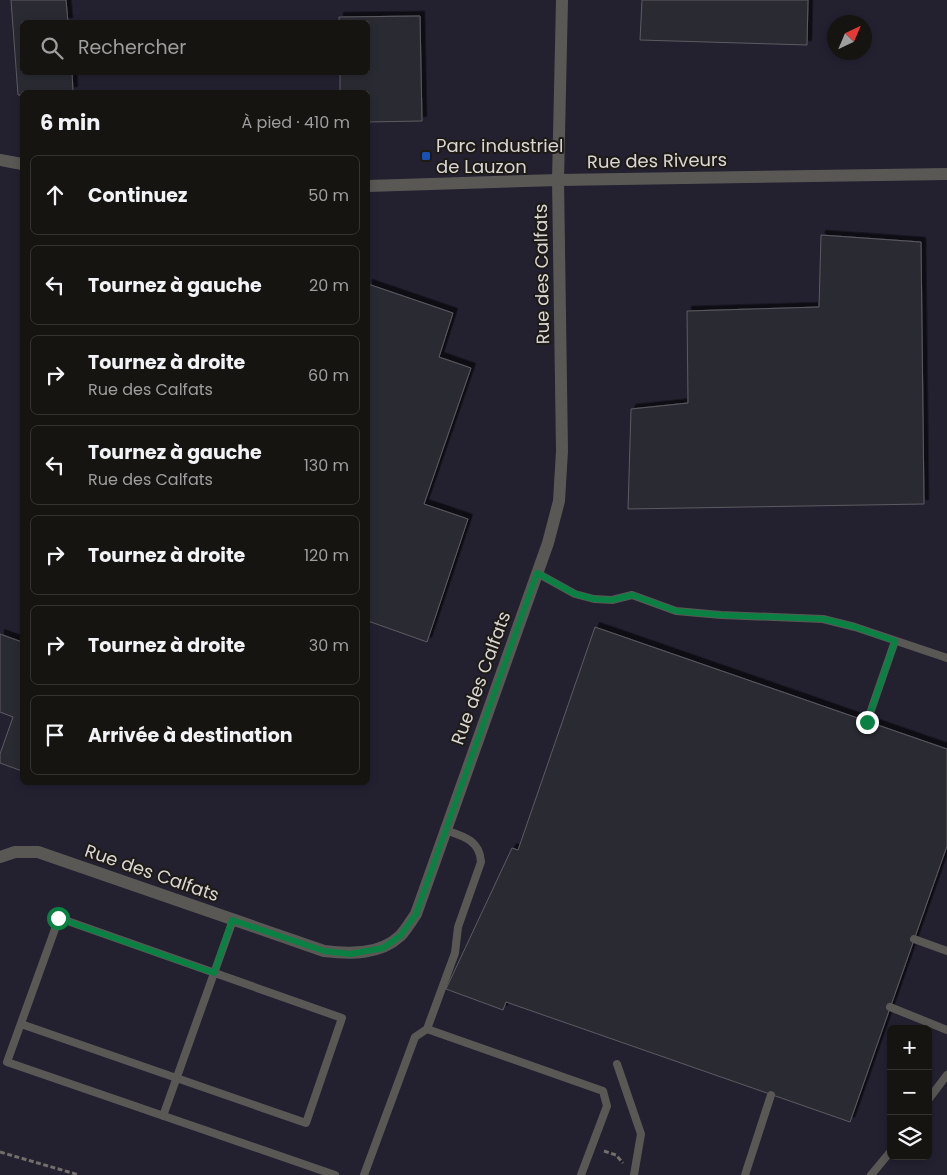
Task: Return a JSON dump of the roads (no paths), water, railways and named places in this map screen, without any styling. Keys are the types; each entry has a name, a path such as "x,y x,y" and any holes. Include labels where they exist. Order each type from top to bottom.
{"street":[{"name":"Rue des Calfats","path":"0,857 15,852 38,852 324,951 350,954 383,948 400,936 416,914 548,543 559,501 562,451 558,180 562,0"},
{"path":"0,160 20,164"},
{"name":"Rue des Riveurs","path":"370,186 558,180 947,174"}],"lane":[{"path":"537,573 575,594 594,599 612,600 632,595 676,611 721,615 823,619 855,627 947,658"},
{"path":"867,722 895,641"},
{"path":"364,1175 415,1037 428,1029 455,953 458,927 481,862 480,852 475,844 467,838 445,830"},
{"path":"21,1024 306,1123 342,1018 58,918 7,1062 335,1175"},
{"path":"163,1116 232,920"},
{"path":"914,939 947,951"},
{"path":"890,1008 947,1030"},
{"path":"428,1029 603,1091 607,1106 581,1175"},
{"path":"617,1064 641,1134 634,1175"},
{"path":"932,1095 947,1075"},
{"path":"745,1175 771,1095"},
{"path":"871,1175 887,1156"}],"place":[{"name":"Parc industriel de Lauzon","path":"426,156"}]}
